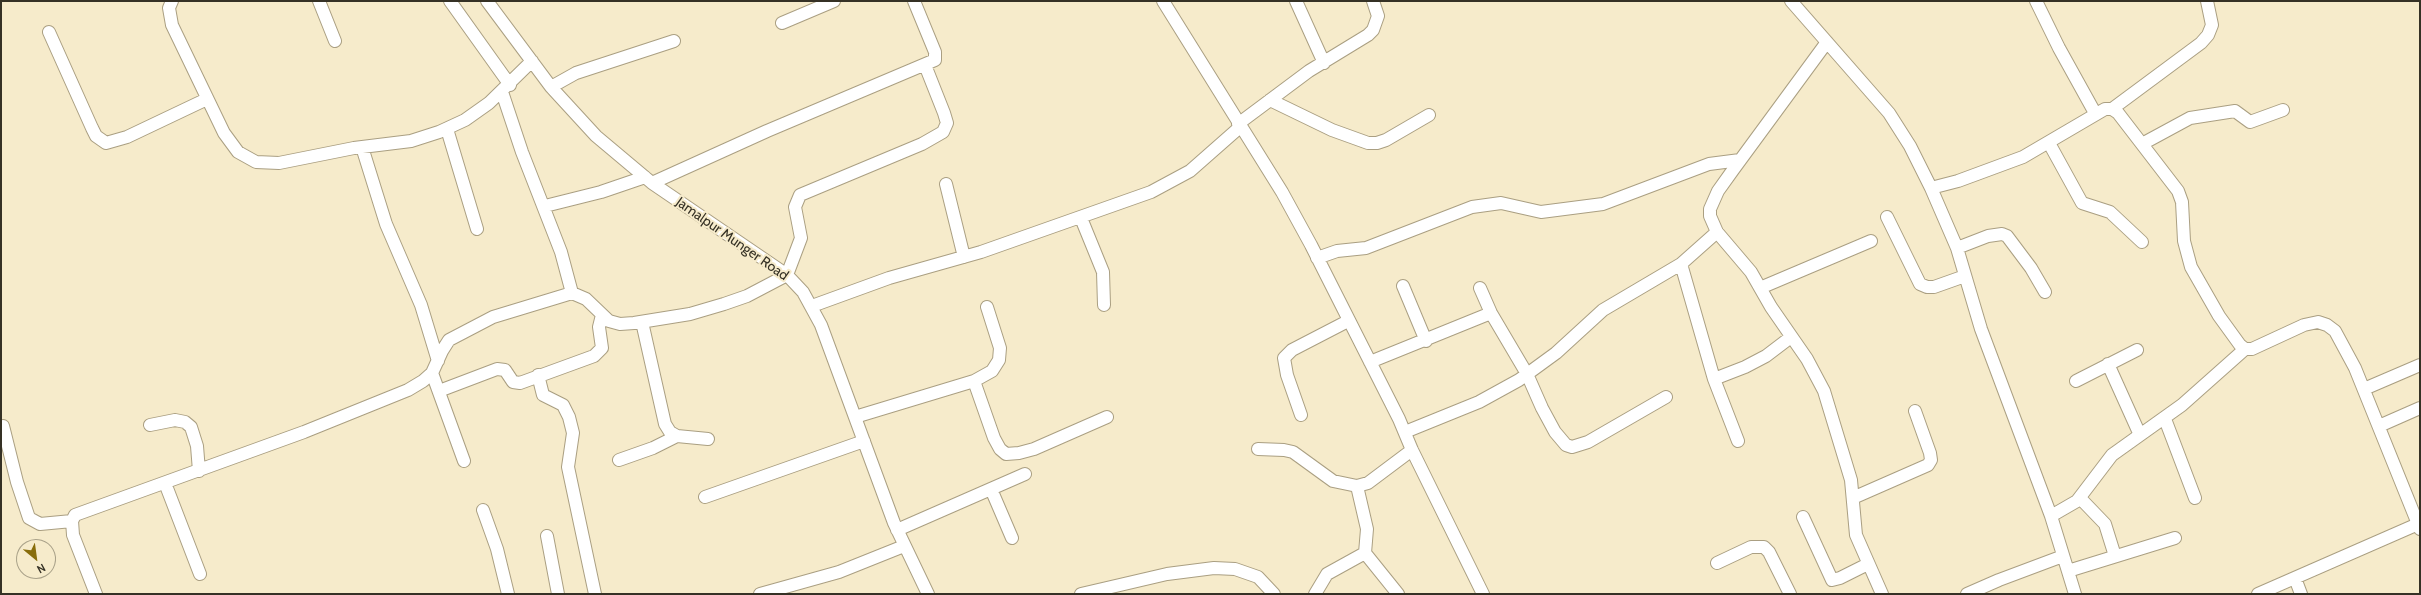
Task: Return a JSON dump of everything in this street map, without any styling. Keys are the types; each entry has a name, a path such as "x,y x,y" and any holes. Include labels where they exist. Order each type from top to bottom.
{"street":[{"path":"172,1 169,8 171,21 207,99 230,143 246,158 256,162 279,163 362,147 411,141 447,129 466,120 506,88 532,61"},
{"path":"319,1 335,41"},
{"path":"450,1 506,88 522,152 545,206 562,252 572,293"},
{"name":"Jamalpur Munger Road","path":"487,1 551,87 596,136 648,180 787,275 812,306 830,346 897,530 928,594"},
{"path":"782,23 834,1"},
{"path":"545,206 648,180 935,60 936,57 914,1"},
{"path":"1163,1 1282,192 1370,362 1483,594"},
{"path":"1296,1 1324,62"},
{"path":"812,306 889,278 964,257 1124,203 1170,182 1190,171 1239,125 1270,100 1373,30 1378,16 1373,1"},
{"path":"1791,1 1889,113 1910,146 1931,188 1957,248 1992,363 2051,516 2075,594"},
{"path":"2036,1 2059,48 2095,113"},
{"path":"2112,109 2201,43 2208,35 2212,25 2207,1"},
{"path":"49,32 96,136 106,143 127,138 207,99"},
{"path":"551,87 576,73 674,41"},
{"path":"1827,42 1718,192 1710,210 1710,216 1717,232 1742,259 1791,337 1807,359 1824,392 1854,496 1856,536 1882,594"},
{"path":"96,594 73,534 72,521 75,515 311,430 408,390 423,382 432,373 449,340 459,333 493,317 572,293 586,299 609,321 620,324 642,322 690,314 724,304 747,296 787,275 801,238 795,207 800,195 915,147 943,132 946,128 945,118 925,65"},
{"path":"1270,100 1308,120 1368,143 1377,143 1386,140 1429,115"},
{"path":"1931,188 1998,167 2049,143 2095,113 2105,109 2112,109 2118,113 2166,173 2180,196 2184,241 2191,268 2219,316 2245,349"},
{"path":"2142,144 2190,118 2235,111 2250,122 2282,110"},
{"path":"447,129 477,229"},
{"path":"2049,143 2082,203 2110,212 2142,242"},
{"path":"362,147 386,224 421,306 438,361"},
{"path":"1317,258 1337,251 1366,248 1428,222 1472,207 1501,204 1541,212 1603,204 1709,164 1740,160"},
{"path":"946,184 964,257"},
{"path":"1887,217 1920,284 1926,287 1934,287 1966,276"},
{"path":"1080,218 1103,272 1104,305"},
{"path":"1405,432 1479,402 1528,374 1556,353 1603,310 1681,264 1717,232"},
{"path":"1957,248 1992,235 2002,234 2007,236 2031,268 2045,292"},
{"path":"1760,288 1872,241"},
{"path":"1681,264 1714,379 1738,441"},
{"path":"1403,286 1426,341"},
{"path":"1480,288 1491,314 1528,374 1555,432 1562,441 1572,447 1606,432 1666,396"},
{"path":"855,416 974,381 992,371 999,360 999,343 987,307"},
{"path":"1370,362 1491,314"},
{"path":"439,391 497,369 505,370 516,383 598,354 602,348 599,327 602,315"},
{"path":"1301,414 1287,375 1284,358 1292,350 1348,320"},
{"path":"642,322 665,424 670,432 678,436 708,439"},
{"path":"2051,516 2080,498 2112,455 2165,419 2245,349 2261,347 2304,325 2318,322 2327,325 2335,331 2341,341 2364,389 2416,510 2419,526 2258,594"},
{"path":"1714,379 1745,367 1766,356 1791,337"},
{"path":"2076,381 2137,350"},
{"path":"2108,364 2140,435"},
{"path":"2364,389 2420,364"},
{"path":"432,373 464,461"},
{"path":"538,375 543,395 563,405 574,433 568,466 595,594"},
{"path":"974,381 994,438 1000,450 1006,454 1019,453 1034,449 1107,417"},
{"path":"2379,426 2420,408"},
{"path":"1854,496 1928,466 1931,460 1930,453 1915,411"},
{"path":"2165,419 2196,498"},
{"path":"150,425 175,420 185,422 191,427 197,446 199,471"},
{"path":"3,426 17,482 29,518 40,524 72,521"},
{"path":"619,460 653,448 678,436"},
{"path":"705,497 864,441"},
{"path":"1258,449 1284,450 1293,452 1333,481 1357,486 1368,483 1412,450"},
{"path":"897,530 1025,474"},
{"path":"165,483 200,574"},
{"path":"1357,486 1367,529 1365,553 1398,594"},
{"path":"991,489 1012,538"},
{"path":"2080,498 2105,524 2115,556"},
{"path":"483,510 497,549 508,594"},
{"path":"1803,517 1832,580 1840,578 1868,564"},
{"path":"547,536 558,594"},
{"path":"2068,571 2175,538"},
{"path":"760,594 788,590 839,572 904,546"},
{"path":"1717,563 1751,547 1764,547 1769,552 1790,594"},
{"path":"1315,594 1327,574 1365,553"},
{"path":"1968,594 1999,580 2063,556"},
{"path":"1081,594 1167,574 1214,568 1236,569 1252,574 1267,584 1274,594"},
{"path":"2295,578 2301,594"}]}
